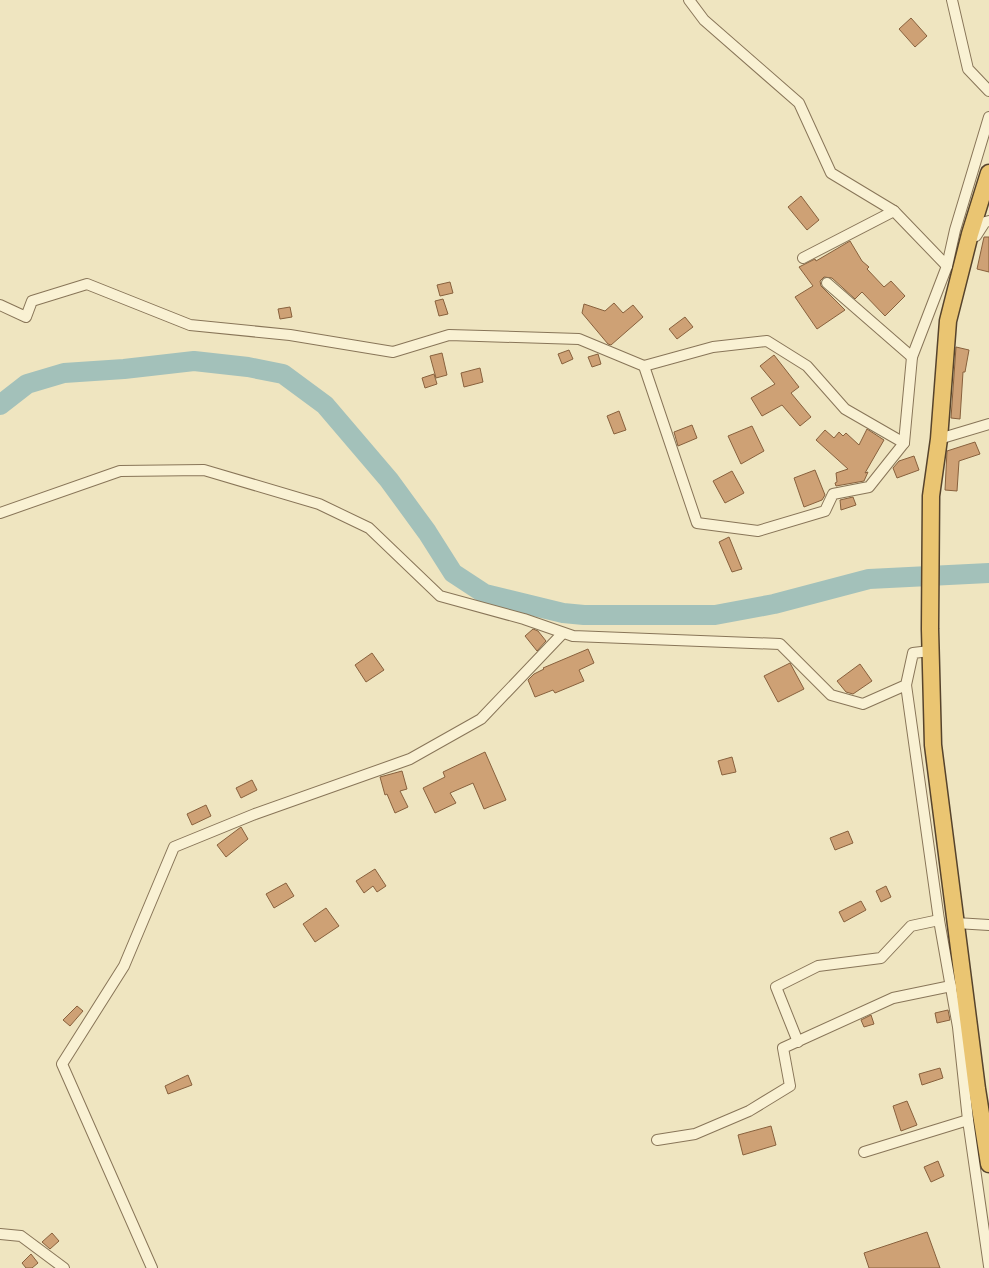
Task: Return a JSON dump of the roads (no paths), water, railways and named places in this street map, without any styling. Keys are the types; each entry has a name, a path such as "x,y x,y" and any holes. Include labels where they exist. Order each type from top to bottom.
{"highway":[{"path":"989,173 963,232 948,321 939,439 931,496 930,629 933,745 956,923 984,1094 989,1164"}],"street":[{"path":"688,0 704,20 799,102 831,173 894,210 947,266"},
{"path":"952,0 968,69 989,91"},
{"path":"644,366 697,523 758,531 825,511 833,494 869,488 904,443 912,357 947,266 963,232 989,117"},
{"path":"803,258 894,210"},
{"path":"963,232 976,236 985,222 989,222"},
{"path":"827,283 912,357"},
{"path":"0,305 26,317 32,301 87,284 190,325 290,335 393,352 449,335 579,339 644,366 712,347 767,341 807,366 845,409 904,443"},
{"path":"939,439 989,424"},
{"path":"0,513 120,471 204,470 319,504 370,528 440,596 524,619 573,636 780,644 831,695 862,704 906,685"},
{"path":"152,1268 62,1064 124,966 174,847 255,814 410,759 481,719 563,633"},
{"path":"930,651 913,653 906,685 939,920 958,1027 968,1120 989,1266"},
{"path":"798,1042 776,987 818,966 881,958 911,926 939,920"},
{"path":"956,923 989,925"},
{"path":"657,1140 695,1134 749,1112 790,1086 783,1048 893,998 951,986"},
{"path":"864,1152 968,1120"},
{"path":"0,1234 21,1236 64,1268"}],"waterway":[{"path":"0,405 27,384 64,373 124,369 194,361 248,367 283,374 325,405 389,480 427,532 453,573 485,594 563,613 584,615 715,615 774,604 869,579 989,573"}]}
